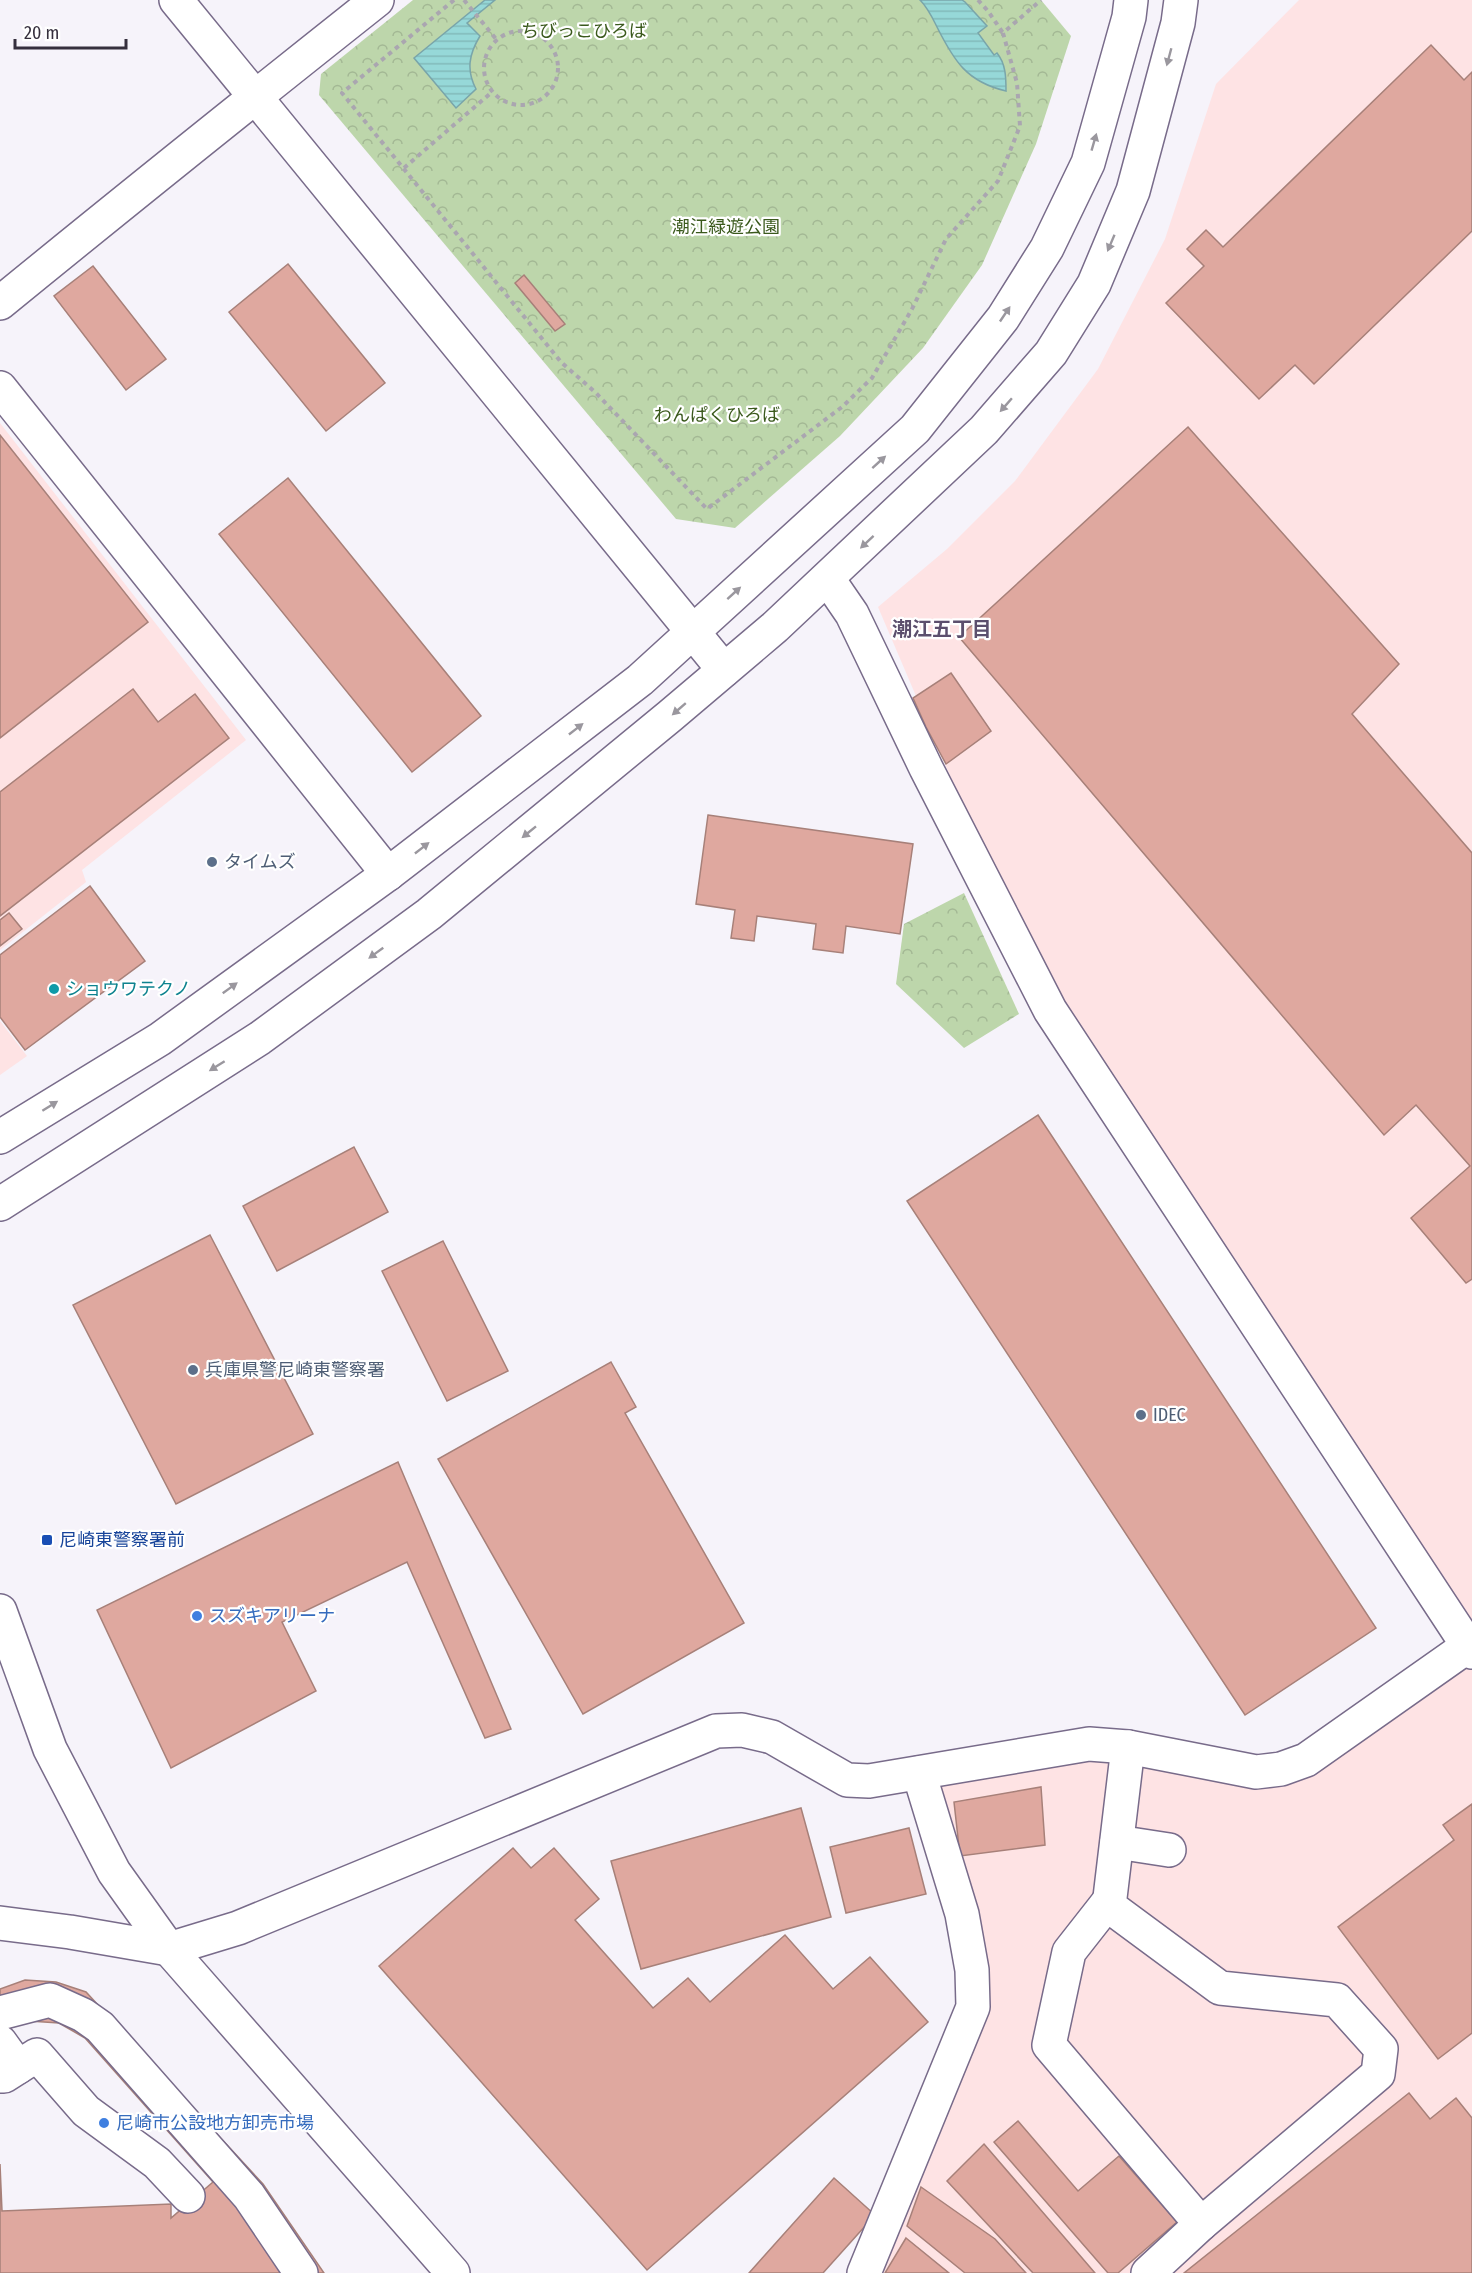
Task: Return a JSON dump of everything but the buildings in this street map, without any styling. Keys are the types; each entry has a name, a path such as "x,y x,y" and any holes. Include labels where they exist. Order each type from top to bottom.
{"street":[{"path":"176,0 724,670"},
{"path":"0,303 212,130 256,98 377,0"},
{"path":"0,1137 159,1039 388,874 640,680 915,429 1003,318 1047,248 1088,164 1129,17 1131,0"},
{"path":"0,1204 261,1038 429,914 724,670 828,579 984,430 1050,353 1094,284 1133,191 1178,23 1181,0"},
{"path":"0,388 388,874"},
{"path":"0,1923 169,1949 238,1928 716,1731 742,1730 772,1737 847,1780 869,1781 1089,1744 1128,1747 1256,1772 1281,1769 1306,1760 1470,1649 1050,1010 926,768 852,614 828,579"},
{"path":"0,1611 50,1749 114,1872 169,1949 453,2273"},
{"path":"1128,1747 1109,1906 1220,1988 1337,2000 1381,2049 1378,2074 1201,2224 1148,2273"},
{"path":"864,2273 973,2007 972,1970 962,1914 920,1773"},
{"path":"1117,1842 1169,1850"},
{"path":"1109,1901 1069,1952 1049,2045 1201,2224"},
{"path":"0,2013 50,2000 83,2015 100,2027 249,2196 302,2273"},
{"path":"6,2062 37,2055 86,2111 157,2163 188,2196"}],"path":[{"path":"454,0 342,93 561,362 596,393 707,509 842,407 872,378 912,309 946,239 998,181 1020,126 1017,83 1002,33 978,0"},
{"path":"464,0 496,39"},
{"path":"1002,33 1041,0"},
{"path":"524,31 538,35 549,44 556,57 558,71 554,85 545,96 532,104 517,105 503,101 492,92 485,79 483,64 488,50 496,39 509,32 524,31"},
{"path":"404,168 492,92"}],"shaded area":[{"path":"1299,0 1472,0 1472,2273 876,2273 973,2007 919,1773 1089,1744 1256,1772 1467,1645 1050,1010 878,607 947,549 1015,481 1098,369 1165,239 1216,84"},
{"path":"0,423 246,740 82,870 86,882 0,950"},
{"path":"0,1021 27,1056 0,1075"}],"green space":[{"name":"潮江緑遊公園","path":"413,0 1041,0 1071,36 1036,144 982,265 923,348 840,436 735,528 676,519 319,95 321,74"},
{"path":"964,893 1019,1014 964,1048 896,984 904,924"}],"water":[{"path":"485,0 495,0 467,23 480,36 473,49 470,62 471,75 476,89 456,108 414,58"},
{"path":"920,0 962,0 965,2 987,26 978,33 994,55 997,53 1004,66 1006,91 981,82 963,68 949,50 930,13"}],"place":[{"name":"タイムズ","path":"212,862"},
{"name":"ショウワテクノ","path":"54,989"},
{"name":"兵庫県警尼崎東警察署","path":"193,1370"},
{"name":"IDEC","path":"1141,1415"},
{"name":"尼崎東警察署前","path":"47,1540"},
{"name":"スズキアリーナ","path":"197,1616"},
{"name":"尼崎市公設地方卸売市場","path":"104,2123"}],"district":[{"name":"潮江五丁目","path":"942,629"}],"park label":[{"name":"ちびっこひろば","path":"584,31"},
{"name":"わんぱくひろば","path":"717,415"}]}
